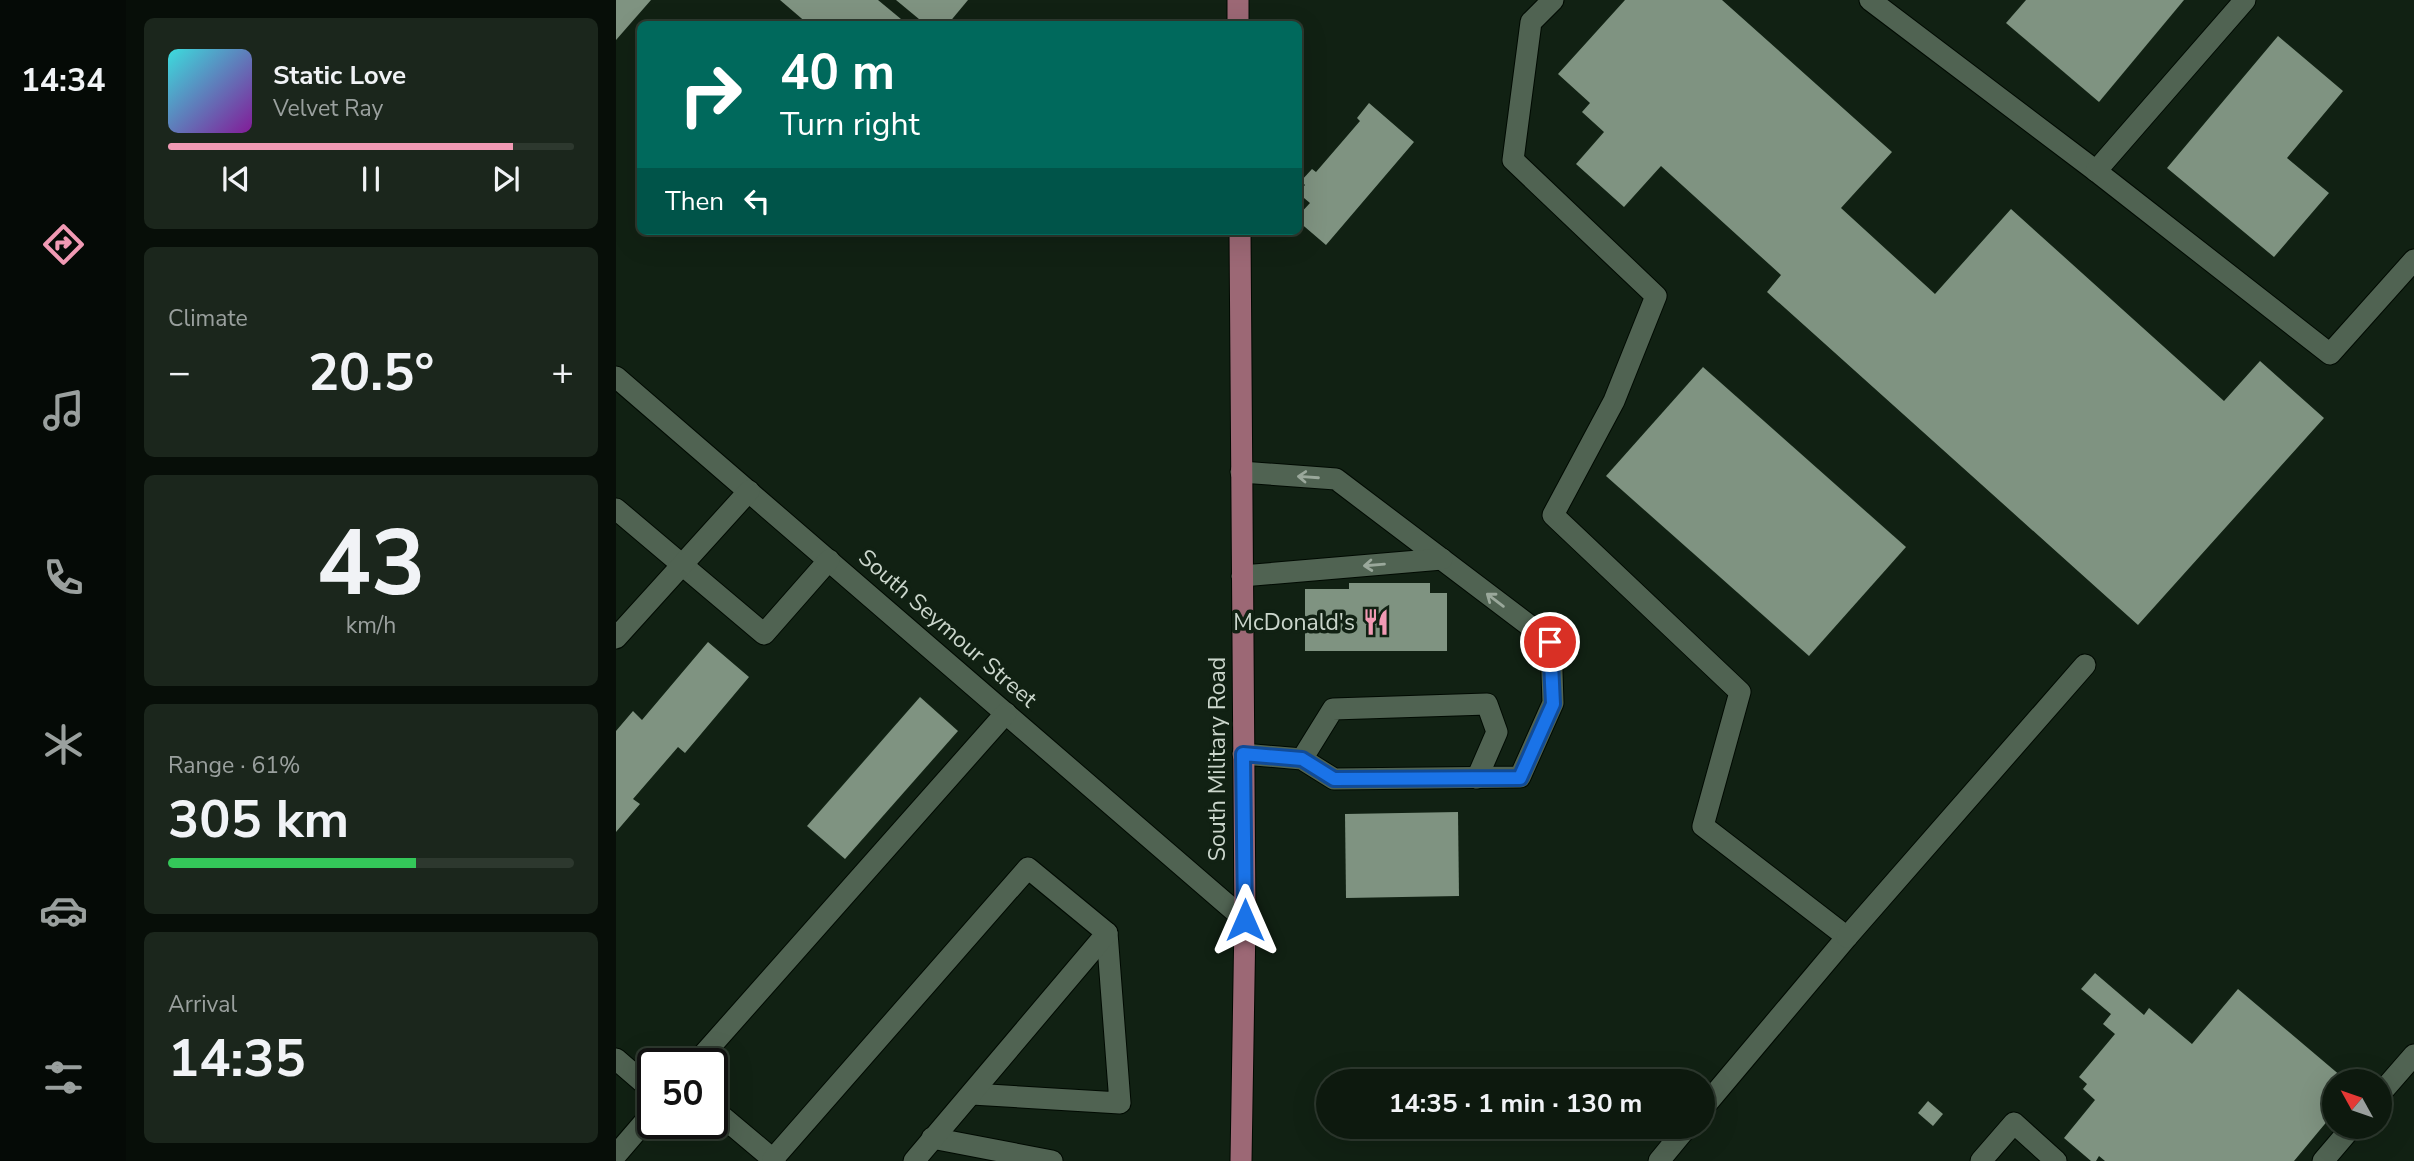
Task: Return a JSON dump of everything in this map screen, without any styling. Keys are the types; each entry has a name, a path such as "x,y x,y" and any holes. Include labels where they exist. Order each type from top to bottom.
{"main road":[{"path":"1238,0 1238,21"},
{"name":"South Military Road","path":"1240,235 1245,920 1241,1161"}],"street":[{"path":"1553,0 1531,22 1513,160 1656,296 1614,401 1553,515 1740,692 1703,826 1847,937"},
{"path":"1870,0 2096,171 2330,354 2414,260"},
{"path":"2096,171 2242,1"},
{"name":"South Seymour Street","path":"616,377 1245,920"},
{"path":"1241,472 1336,479 1550,642 1553,704 1520,778 1334,779 1302,759 1243,754"},
{"path":"616,638 749,491"},
{"path":"616,509 764,634 829,561"},
{"path":"1242,576 1442,559"},
{"path":"1715,1094 1847,937 2085,666"},
{"path":"1302,759 1333,709 1487,704 1497,732 1477,778"},
{"path":"709,1048 1006,713"},
{"path":"728,1121 774,1160 1028,868 1107,933 1120,1103 972,1094"},
{"path":"914,1161 1107,933"},
{"path":"2392,1080 2414,1055"},
{"path":"616,1059 637,1077"},
{"path":"1981,1161 2014,1123 2056,1161"},
{"path":"616,1155 637,1131"},
{"path":"932,1138 1052,1161"},
{"path":"1658,1161 1677,1139"},
{"path":"2323,1161 2342,1139"}],"building":[{"path":"616,0 651,0 616,40"},
{"path":"780,0 878,0 903,21 804,21"},
{"path":"896,0 968,0 950,21 921,21"},
{"path":"1625,0 1722,0 1892,152 1841,208 1935,294 2011,209 2224,401 2260,361 2324,418 2138,625 1767,292 1781,275 1661,166 1624,207 1576,164 1604,132 1582,112 1590,103 1558,74"},
{"path":"2026,0 2184,0 2099,102 2006,23"},
{"path":"2278,36 2343,91 2287,158 2329,193 2274,257 2167,168"},
{"path":"1369,103 1414,142 1326,245 1302,224 1302,212 1310,203 1302,196 1305,185 1302,180 1312,169 1316,172 1360,121 1357,118"},
{"path":"1703,367 1906,547 1809,656 1606,476"},
{"name":"McDonald's","path":"1349,583 1430,583 1430,593 1447,593 1447,651 1305,651 1305,589 1349,589"},
{"path":"708,642 749,677 685,753 678,747 633,799 640,804 616,832 616,731 633,711 642,720"},
{"path":"920,697 958,731 845,859 807,826"},
{"path":"1458,812 1459,896 1346,898 1345,814"},
{"path":"2095,973 2144,1015 2149,1008 2192,1044 2238,989 2333,1069 2322,1069 2322,1127 2294,1161 2105,1161 2099,1156 2096,1161 2091,1161 2064,1138 2095,1100 2083,1089 2087,1084 2079,1077 2115,1034 2103,1024 2111,1014 2081,989"},
{"path":"1928,1101 1943,1114 1933,1126 1918,1113"}],"place":[{"name":"McDonald's","path":"1376,622"}],"route":[{"path":"1245,920 1243,754 1302,759 1334,779 1520,778 1553,704 1550,642"}]}
